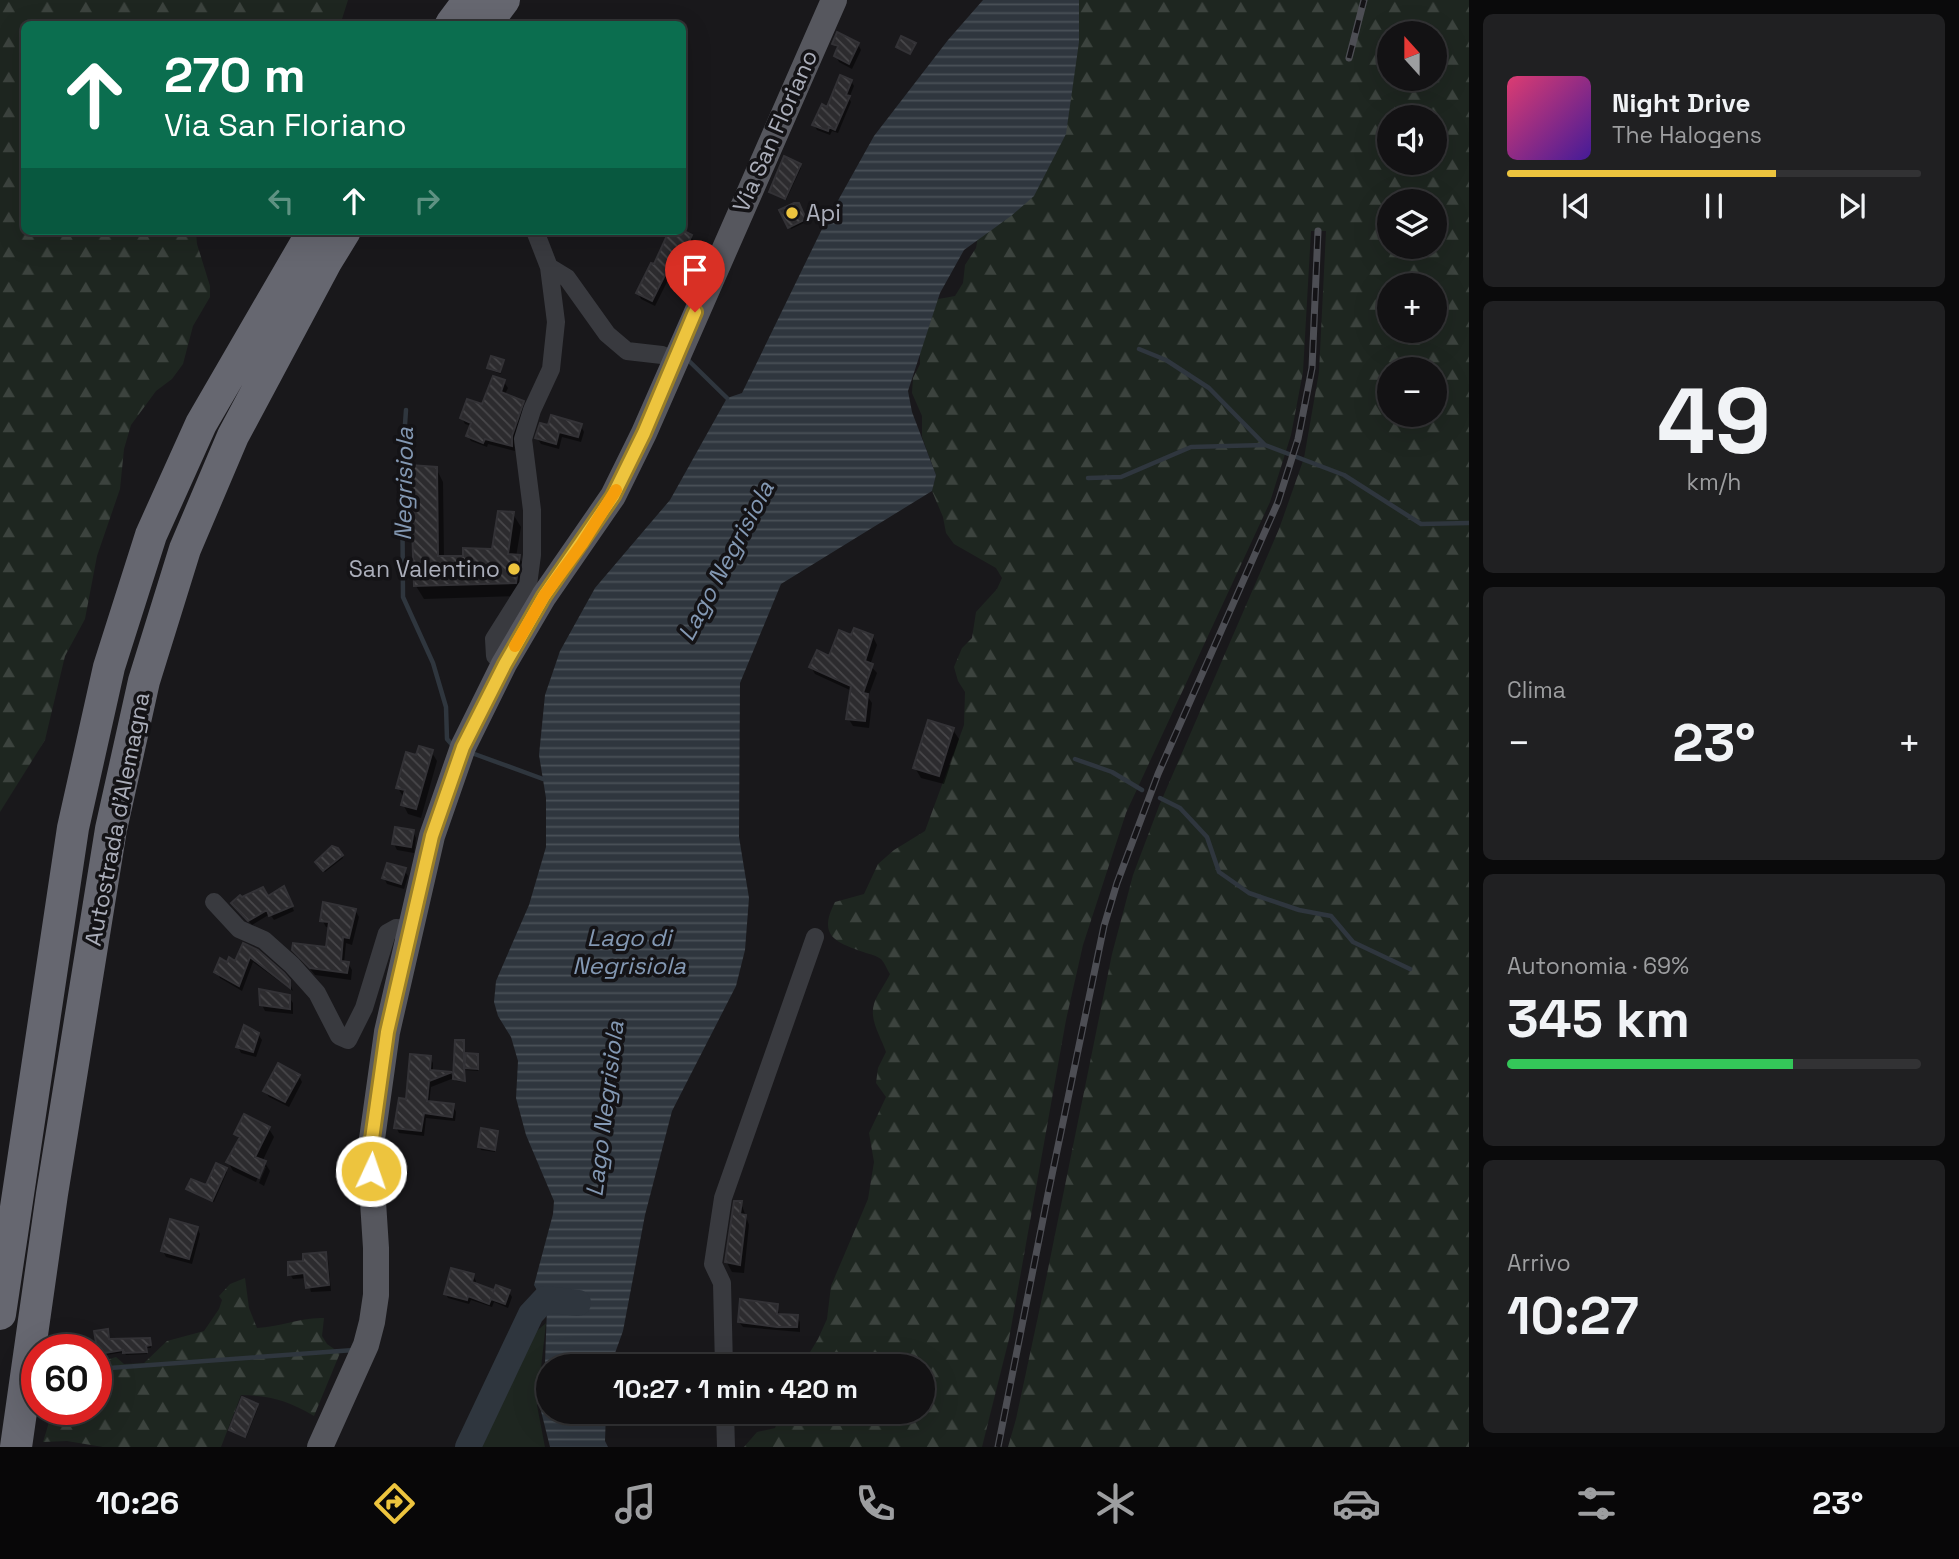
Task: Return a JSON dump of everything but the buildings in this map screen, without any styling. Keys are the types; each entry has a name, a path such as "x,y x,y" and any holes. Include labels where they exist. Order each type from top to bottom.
{"highway":[{"path":"452,21 469,0"},
{"path":"488,21 504,0"},
{"name":"Autostrada d'Alemagna","path":"0,1314 73,828 109,667 151,536 201,424 311,235"},
{"name":"Autostrada d'Alemagna","path":"16,1447 52,1194 111,829 144,681 185,550 233,436 343,235"}],"main road":[{"name":"Via San Floriano","path":"320,1447 366,1345 372,1322 376,1295 376,1248 372,1139 387,1032 432,836 462,750 505,664 544,596 613,496 644,433 834,0"}],"street":[{"path":"446,1 449,21"},
{"path":"505,664 495,656 494,639 528,585 532,555 532,510 523,439 532,410 551,369 556,322 550,267 537,235"},
{"path":"550,267 567,278 607,334 627,351 662,355 674,360"},
{"path":"214,902 239,929 264,940 292,965 317,993 339,1036 348,1041 363,1008 387,933 396,928 411,929"},
{"path":"724,1354 722,1283 713,1264 723,1198 814,937"},
{"path":"725,1424 726,1447"}],"green space":[{"path":"0,0 348,0 342,19 338,21 21,21 21,235 196,235 210,286 210,297 193,326 183,364 172,379 156,391 131,425 124,449 120,489 97,556 85,619 65,656 45,740 0,812"},
{"path":"1074,0 1469,0 1469,1447 1008,1447 1046,1279 1112,954 1133,875 1159,806 1279,529 1304,458 1319,372 1326,231 1311,231 1303,372 1291,435 1270,502 1126,813 1083,945 1066,1020 1009,1339 982,1447 744,1447 757,1432 775,1428 776,1424 935,1424 935,1354 809,1354 827,1319 831,1286 868,1199 874,1162 869,1133 886,1097 876,1083 878,1068 886,1052 874,1022 873,1010 890,974 879,958 846,945 832,936 828,923 830,914 835,902 864,894 878,864 894,850 925,831 964,725 965,692 954,667 962,648 972,638 976,612 997,589 1002,578 996,568 954,544 946,533 943,517 932,491 936,475 922,437 922,416 912,393 913,378 920,364 920,340 933,300 955,296 963,283 965,265 976,248 979,231"},
{"path":"245,1278 249,1308 257,1328 324,1318 322,1336 327,1344 340,1353 314,1416 279,1400 241,1395 221,1447 103,1447 67,1441 43,1442 48,1425 112,1425 112,1358 116,1357 124,1364 144,1363 167,1341 204,1331 219,1309 222,1300 219,1296 230,1284"},
{"path":"546,1323 543,1354 536,1354 536,1424 541,1424 545,1447 476,1447 526,1340"}],"water":[{"name":"Lago di Negrisiola","path":"983,0 1079,0 1079,42 1066,134 1034,196 964,250 940,293 908,391 912,412 936,475 932,491 781,584 740,683 739,837 749,898 745,950 736,986 672,1111 645,1215 623,1331 615,1354 545,1354 547,1308 534,1285 554,1201 526,1135 516,1098 518,1061 511,1037 498,1016 494,1002 496,981 529,905 546,847 546,798 539,755 545,695 560,651 595,588 670,500 727,398 742,393 821,231 874,136 948,40"},
{"name":"Lago di Negrisiola","path":"544,1424 606,1424 605,1441 608,1447 550,1447"}],"waterway":[{"path":"1139,349 1166,360 1209,388 1265,445 1344,475 1421,524 1469,523"},
{"path":"687,359 727,398"},
{"name":"Negrisiola","path":"406,410 402,468 403,597 433,663 446,707 447,739 454,747"},
{"path":"1088,478 1121,477 1191,447 1264,445"},
{"name":"Negrisiola","path":"469,752 543,779"},
{"path":"1075,759 1112,772 1142,790"},
{"path":"1160,798 1180,808 1207,837 1219,872 1249,893 1299,910 1331,916 1353,942 1410,969"},
{"path":"468,1447 531,1314 545,1299 578,1303"},
{"path":"112,1368 354,1350"}],"railway":[{"path":"1349,58 1364,0"},
{"path":"998,1447 1104,926 1117,883 1158,774 1278,502 1298,439 1312,368 1318,231"}],"slow traffic":[{"path":"515,646 544,596 582,544 616,490"}],"place":[{"name":"Api","path":"792,213"},
{"name":"San Valentino","path":"514,569"}],"route":[{"path":"371,1171 372,1139 387,1032 432,836 463,747 505,664 544,596 613,496 644,433 695,312"}],"water label":[{"name":"Lago Negrisiola","path":"726,561"},
{"name":"Lago Negrisiola","path":"605,1109"}]}
